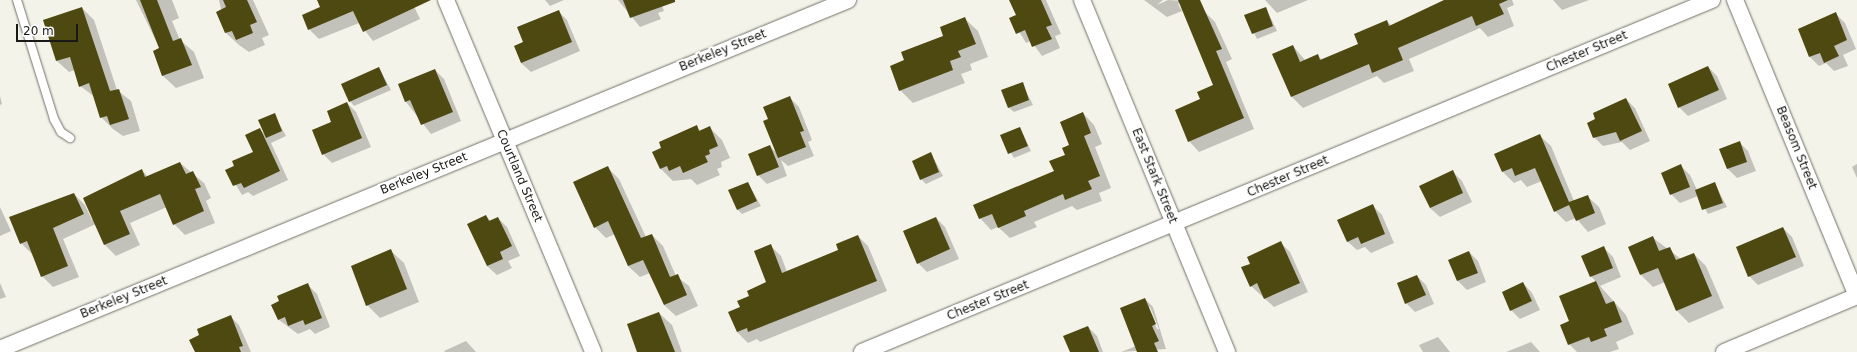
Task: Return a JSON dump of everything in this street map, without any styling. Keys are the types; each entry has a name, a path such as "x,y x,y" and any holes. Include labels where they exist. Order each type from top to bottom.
{"street":[{"name":"Courtland Street","path":"446,0 592,352"},
{"name":"Berkeley Street","path":"0,349 848,0"},
{"name":"East Stark Street","path":"1082,0 1227,352"},
{"name":"Chester Street","path":"862,352 1712,0"},
{"name":"Beasom Street","path":"1735,0 1857,296"},
{"path":"1724,352 1857,296"}],"lane":[{"path":"17,0 54,119 61,132 70,138"}],"building":[{"path":"140,0 157,0 173,41 181,38 192,65 162,76 153,51 159,48"},
{"path":"223,0 247,0 257,22 250,25 253,33 236,40 232,31 225,33 216,12 226,7"},
{"path":"317,0 431,0 363,32 353,11 308,30 302,15 320,7"},
{"path":"623,0 675,0 675,2 630,18"},
{"path":"1009,0 1041,0 1052,25 1046,27 1052,39 1032,47 1025,30 1016,34 1009,18 1016,15"},
{"path":"1178,0 1200,0 1222,49 1216,51 1244,118 1188,142 1175,110 1200,99 1197,92 1213,85"},
{"path":"1444,0 1508,0 1499,4 1504,14 1476,26 1472,16 1398,48 1403,60 1372,73 1369,64 1291,97 1272,54 1293,45 1300,62 1318,54 1320,60 1358,44 1354,34 1387,20 1389,26"},
{"path":"82,7 110,91 119,89 129,119 110,125 107,116 100,118 89,83 79,87 70,57 56,61 43,20"},
{"path":"1266,7 1273,26 1252,34 1244,15"},
{"path":"559,10 572,42 521,63 514,46 523,42 517,27"},
{"path":"1836,12 1847,40 1834,46 1839,56 1824,63 1820,53 1809,57 1798,29"},
{"path":"965,17 976,44 958,51 961,57 950,61 953,70 899,91 890,66 904,60 901,52 943,36 940,27"},
{"path":"1708,66 1719,90 1678,108 1668,84"},
{"path":"379,67 387,85 349,102 341,84"},
{"path":"435,69 453,112 421,125 410,100 405,102 398,84"},
{"path":"1023,82 1029,100 1008,108 1001,90"},
{"path":"790,96 804,131 800,132 806,147 778,158 763,121 768,119 763,107"},
{"path":"1626,98 1642,131 1620,141 1616,132 1593,138 1587,123 1595,119 1593,113"},
{"path":"347,102 362,138 322,155 312,130 331,122 327,111"},
{"path":"1083,112 1091,133 1084,136 1100,176 1088,181 1092,189 1065,200 1063,194 1024,211 1026,216 998,228 992,214 979,219 973,205 1054,171 1049,161 1065,155 1062,148 1069,145 1060,122"},
{"path":"275,113 282,131 266,138 258,120"},
{"path":"697,125 699,131 710,126 718,146 709,150 710,154 705,156 708,162 683,173 680,166 669,171 667,166 660,169 652,152 661,148 659,142"},
{"path":"1020,127 1028,146 1008,154 1000,135"},
{"path":"260,128 280,171 244,188 241,183 233,186 225,170 234,166 232,161 253,152 245,135"},
{"path":"1540,134 1569,202 1588,195 1595,213 1576,221 1569,205 1554,212 1535,168 1515,176 1512,168 1502,172 1494,154"},
{"path":"1740,141 1747,162 1727,169 1719,149"},
{"path":"770,145 779,167 757,176 748,154"},
{"path":"931,152 939,172 920,180 912,161"},
{"path":"180,162 186,174 193,171 201,187 195,189 204,211 173,225 160,194 120,211 130,234 104,245 83,198 142,169 145,177"},
{"path":"1681,164 1690,187 1670,195 1661,173"},
{"path":"608,166 641,238 652,234 670,277 678,274 687,295 664,305 643,260 628,266 608,221 594,228 573,182"},
{"path":"1453,170 1463,193 1430,208 1419,186"},
{"path":"748,182 757,201 737,210 728,190"},
{"path":"1715,182 1723,203 1702,210 1695,190"},
{"path":"74,193 84,214 53,228 68,266 41,277 27,241 20,244 9,217"},
{"path":"1373,204 1385,234 1361,244 1358,237 1347,242 1337,220"},
{"path":"486,215 489,221 498,217 512,246 500,252 503,259 487,266 467,224"},
{"path":"936,217 950,249 917,264 903,231"},
{"path":"1783,227 1796,257 1748,277 1736,247"},
{"path":"858,235 877,281 748,332 747,328 737,332 728,312 740,307 737,301 749,296 747,291 766,282 754,251 771,244 782,273 838,250 836,244"},
{"path":"1653,236 1659,251 1670,247 1676,260 1694,253 1712,296 1676,311 1658,268 1640,275 1628,247"},
{"path":"1281,241 1300,283 1264,299 1257,283 1250,287 1241,267 1250,264 1247,257"},
{"path":"1604,246 1613,268 1590,277 1581,256"},
{"path":"391,249 407,289 366,306 351,266"},
{"path":"1469,251 1478,273 1457,281 1448,260"},
{"path":"1417,275 1426,295 1405,304 1397,283"},
{"path":"1596,281 1606,304 1614,301 1622,322 1604,329 1607,336 1591,342 1589,337 1568,345 1560,325 1569,321 1559,296"},
{"path":"1523,282 1532,301 1510,311 1502,292"},
{"path":"308,283 322,318 305,325 303,320 288,326 285,317 278,320 271,305 279,301 277,296"},
{"path":"1145,298 1156,324 1152,326 1159,341 1154,343 1158,352 1137,352 1120,308"},
{"path":"659,312 675,352 637,352 627,324"},
{"path":"231,315 243,346 239,347 241,352 195,352 189,340 199,335 197,329"},
{"path":"1088,326 1099,352 1070,352 1063,336"}]}
